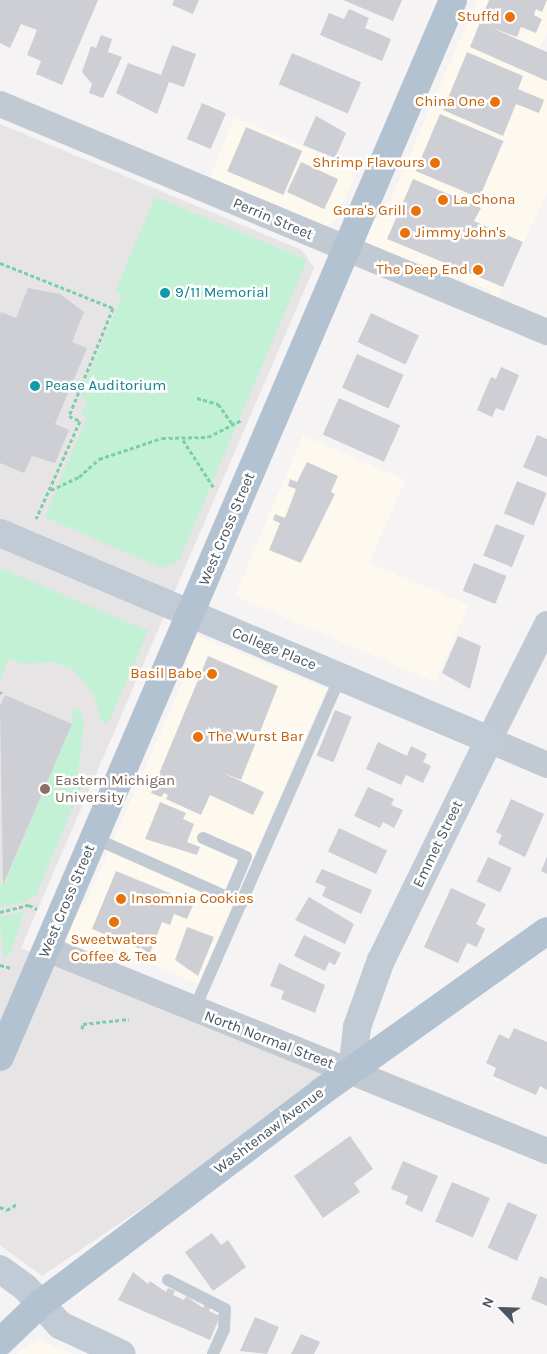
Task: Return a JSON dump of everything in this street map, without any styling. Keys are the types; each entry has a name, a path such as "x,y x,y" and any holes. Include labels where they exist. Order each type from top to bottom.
{"main road":[{"name":"West Cross Street","path":"0,1057 453,0"},
{"name":"Washtenaw Avenue","path":"0,1342 40,1304 352,1071 547,931"}],"street":[{"name":"Perrin Street","path":"0,104 547,332"},
{"name":"College Place","path":"0,533 547,765"},
{"name":"Emmet Street","path":"352,1071 358,1027 380,960 547,624"},
{"name":"North Normal Street","path":"47,949 306,1057 352,1071 547,1151"},
{"path":"0,1269 40,1304 60,1325 122,1354"}],"lane":[{"path":"194,1010 340,676"},
{"path":"94,838 241,903"},
{"path":"203,838 246,857 229,897"},
{"path":"168,1280 225,1309 224,1329 213,1354"}],"path":[{"path":"0,263 113,308 69,416 80,421 36,519"},
{"path":"197,398 218,404 233,425"},
{"path":"50,490 79,477 99,459 162,438 183,440 208,437 243,419"},
{"path":"183,440 214,488"},
{"path":"0,912 29,905 39,913"},
{"path":"0,965 18,967"},
{"path":"82,1029 83,1024 129,1019"},
{"path":"0,1207 7,1210 17,1204"}],"shaded area":[{"path":"477,0 547,0 547,32 540,48 547,52 547,192 497,301 489,290 364,242 371,221 384,215"},
{"path":"235,117 358,170 333,224 321,226 209,179"},
{"name":"Eastern Michigan University","path":"0,124 302,250 314,268 21,948 333,1078 42,1276 0,1245"},
{"path":"303,435 405,480 369,563 469,605 435,682 235,596"},
{"path":"196,635 327,689 198,984 113,948 105,964 64,942 76,911 85,905 189,668 185,656"},
{"path":"39,1339 53,1346 74,1354 16,1354"}],"green space":[{"path":"155,197 307,260 179,561 161,568 45,517 87,417 81,414 88,401 80,397 122,295 115,292"},
{"path":"0,568 148,631 108,724 101,721 94,695 72,669 54,662 23,664 9,658 0,681"},
{"path":"73,707 81,710 84,722 78,774 85,778 36,895 24,902 0,907 0,884 4,885 72,724"},
{"path":"24,912 10,954 3,958 0,917"}],"building":[{"path":"0,0 98,0 62,85 36,74 41,61 27,55 37,30 21,24 10,48 0,43"},
{"path":"174,0 199,0 193,14 172,5"},
{"path":"343,0 402,0 393,21"},
{"path":"489,0 547,0 542,12 536,9 534,15 542,19 536,33 521,27 517,37 490,27 547,52 547,81 470,47"},
{"path":"349,9 369,18 365,28 391,39 382,61 320,35 329,13 344,19"},
{"path":"101,35 112,39 108,52 122,57 103,98 89,93 92,84 82,72 91,46 96,48"},
{"path":"172,45 196,54 184,87 169,82 157,114 116,93 128,63 161,75"},
{"name":"China One","path":"467,52 523,76 518,89 544,100 539,113 516,104 503,136 443,110"},
{"path":"292,53 361,82 348,114 279,84"},
{"path":"202,103 226,113 211,149 187,139"},
{"path":"440,114 504,141 479,198 416,171"},
{"path":"316,116 346,133 335,158 303,145"},
{"path":"246,127 302,151 283,195 227,171"},
{"path":"301,162 338,179 324,209 287,192"},
{"path":"413,179 481,208 474,221 523,242 503,287 387,239"},
{"name":"Pease Auditorium","path":"28,288 60,294 84,312 72,342 87,348 55,424 69,430 55,463 32,456 24,473 0,463 0,315 1,312 16,318"},
{"path":"371,313 419,335 406,364 357,342"},
{"path":"357,354 404,375 389,409 342,388"},
{"path":"501,367 519,375 504,411 496,408 492,417 477,410 491,377 496,379"},
{"path":"339,398 400,425 384,462 323,435"},
{"path":"537,435 547,439 547,477 523,467"},
{"path":"307,462 338,476 331,492 335,494 301,563 269,550 280,523 273,520 275,514 285,518 296,489 288,486 290,479 297,482"},
{"path":"517,481 547,493 534,525 504,513"},
{"path":"496,524 525,536 512,567 483,556"},
{"path":"474,563 506,576 495,604 463,591"},
{"path":"458,636 481,646 470,689 442,673"},
{"path":"208,656 278,686 241,780 221,772 264,792 253,815 210,795 201,815 166,799 168,795 164,793 161,797 151,793"},
{"path":"5,695 72,724 3,885 0,706"},
{"path":"335,710 352,717 333,762 317,755"},
{"path":"378,742 407,756 411,746 427,754 423,762 431,766 423,783 406,775 401,785 366,769"},
{"path":"368,787 394,799 391,805 403,810 394,828 383,822 380,828 354,816"},
{"path":"511,799 544,814 525,857 498,844 502,835 496,832"},
{"path":"160,802 186,813 183,819 194,824 187,842 200,847 197,855 145,839"},
{"path":"339,828 387,850 376,874 328,852"},
{"path":"488,857 512,868 500,892 477,881"},
{"path":"547,857 547,874 541,871"},
{"path":"322,869 372,890 361,914 322,896 326,887 315,882"},
{"path":"116,871 194,903 187,919 174,914 170,925 162,922 150,953 92,929"},
{"path":"451,888 486,904 476,924 485,929 477,947 467,943 458,963 424,947"},
{"path":"309,897 354,924 345,944 295,920"},
{"path":"187,927 214,937 198,976 175,960"},
{"path":"304,935 341,953 335,965 329,962 325,971 294,956"},
{"path":"279,963 325,985 315,1013 281,999 284,991 270,986"},
{"path":"514,1028 547,1042 547,1090 540,1086 536,1095 493,1076 496,1068 486,1063 499,1034 509,1039"},
{"path":"350,1136 373,1169 354,1183 360,1192 323,1218 294,1176"},
{"path":"403,1161 438,1176 422,1212 405,1204 408,1196 391,1189"},
{"path":"452,1182 490,1198 473,1238 435,1222"},
{"path":"508,1202 537,1215 517,1261 488,1248"},
{"path":"212,1233 221,1245 228,1240 246,1267 213,1291 185,1252"},
{"path":"133,1272 148,1284 150,1281 166,1292 168,1288 175,1291 173,1295 184,1300 186,1296 203,1308 205,1304 211,1307 209,1311 220,1316 210,1340 118,1300"},
{"path":"540,1276 547,1279 547,1306 531,1299"},
{"path":"255,1317 279,1327 267,1354 240,1351"},
{"path":"301,1334 320,1342 314,1354 291,1354"}],"place":[{"name":"Stuffd","path":"510,17"},
{"name":"China One","path":"495,102"},
{"name":"Shrimp Flavours","path":"435,163"},
{"name":"La Chona","path":"443,200"},
{"name":"Gora's Grill","path":"416,211"},
{"name":"Jimmy John's","path":"405,233"},
{"name":"The Deep End","path":"478,270"},
{"name":"9/11 Memorial","path":"165,293"},
{"name":"Pease Auditorium","path":"35,386"},
{"name":"Basil Babe","path":"212,674"},
{"name":"The Wurst Bar","path":"198,737"},
{"name":"Eastern Michigan University","path":"45,789"},
{"name":"Insomnia Cookies","path":"121,899"},
{"name":"Sweetwaters Coffee & Tea","path":"114,922"}]}
